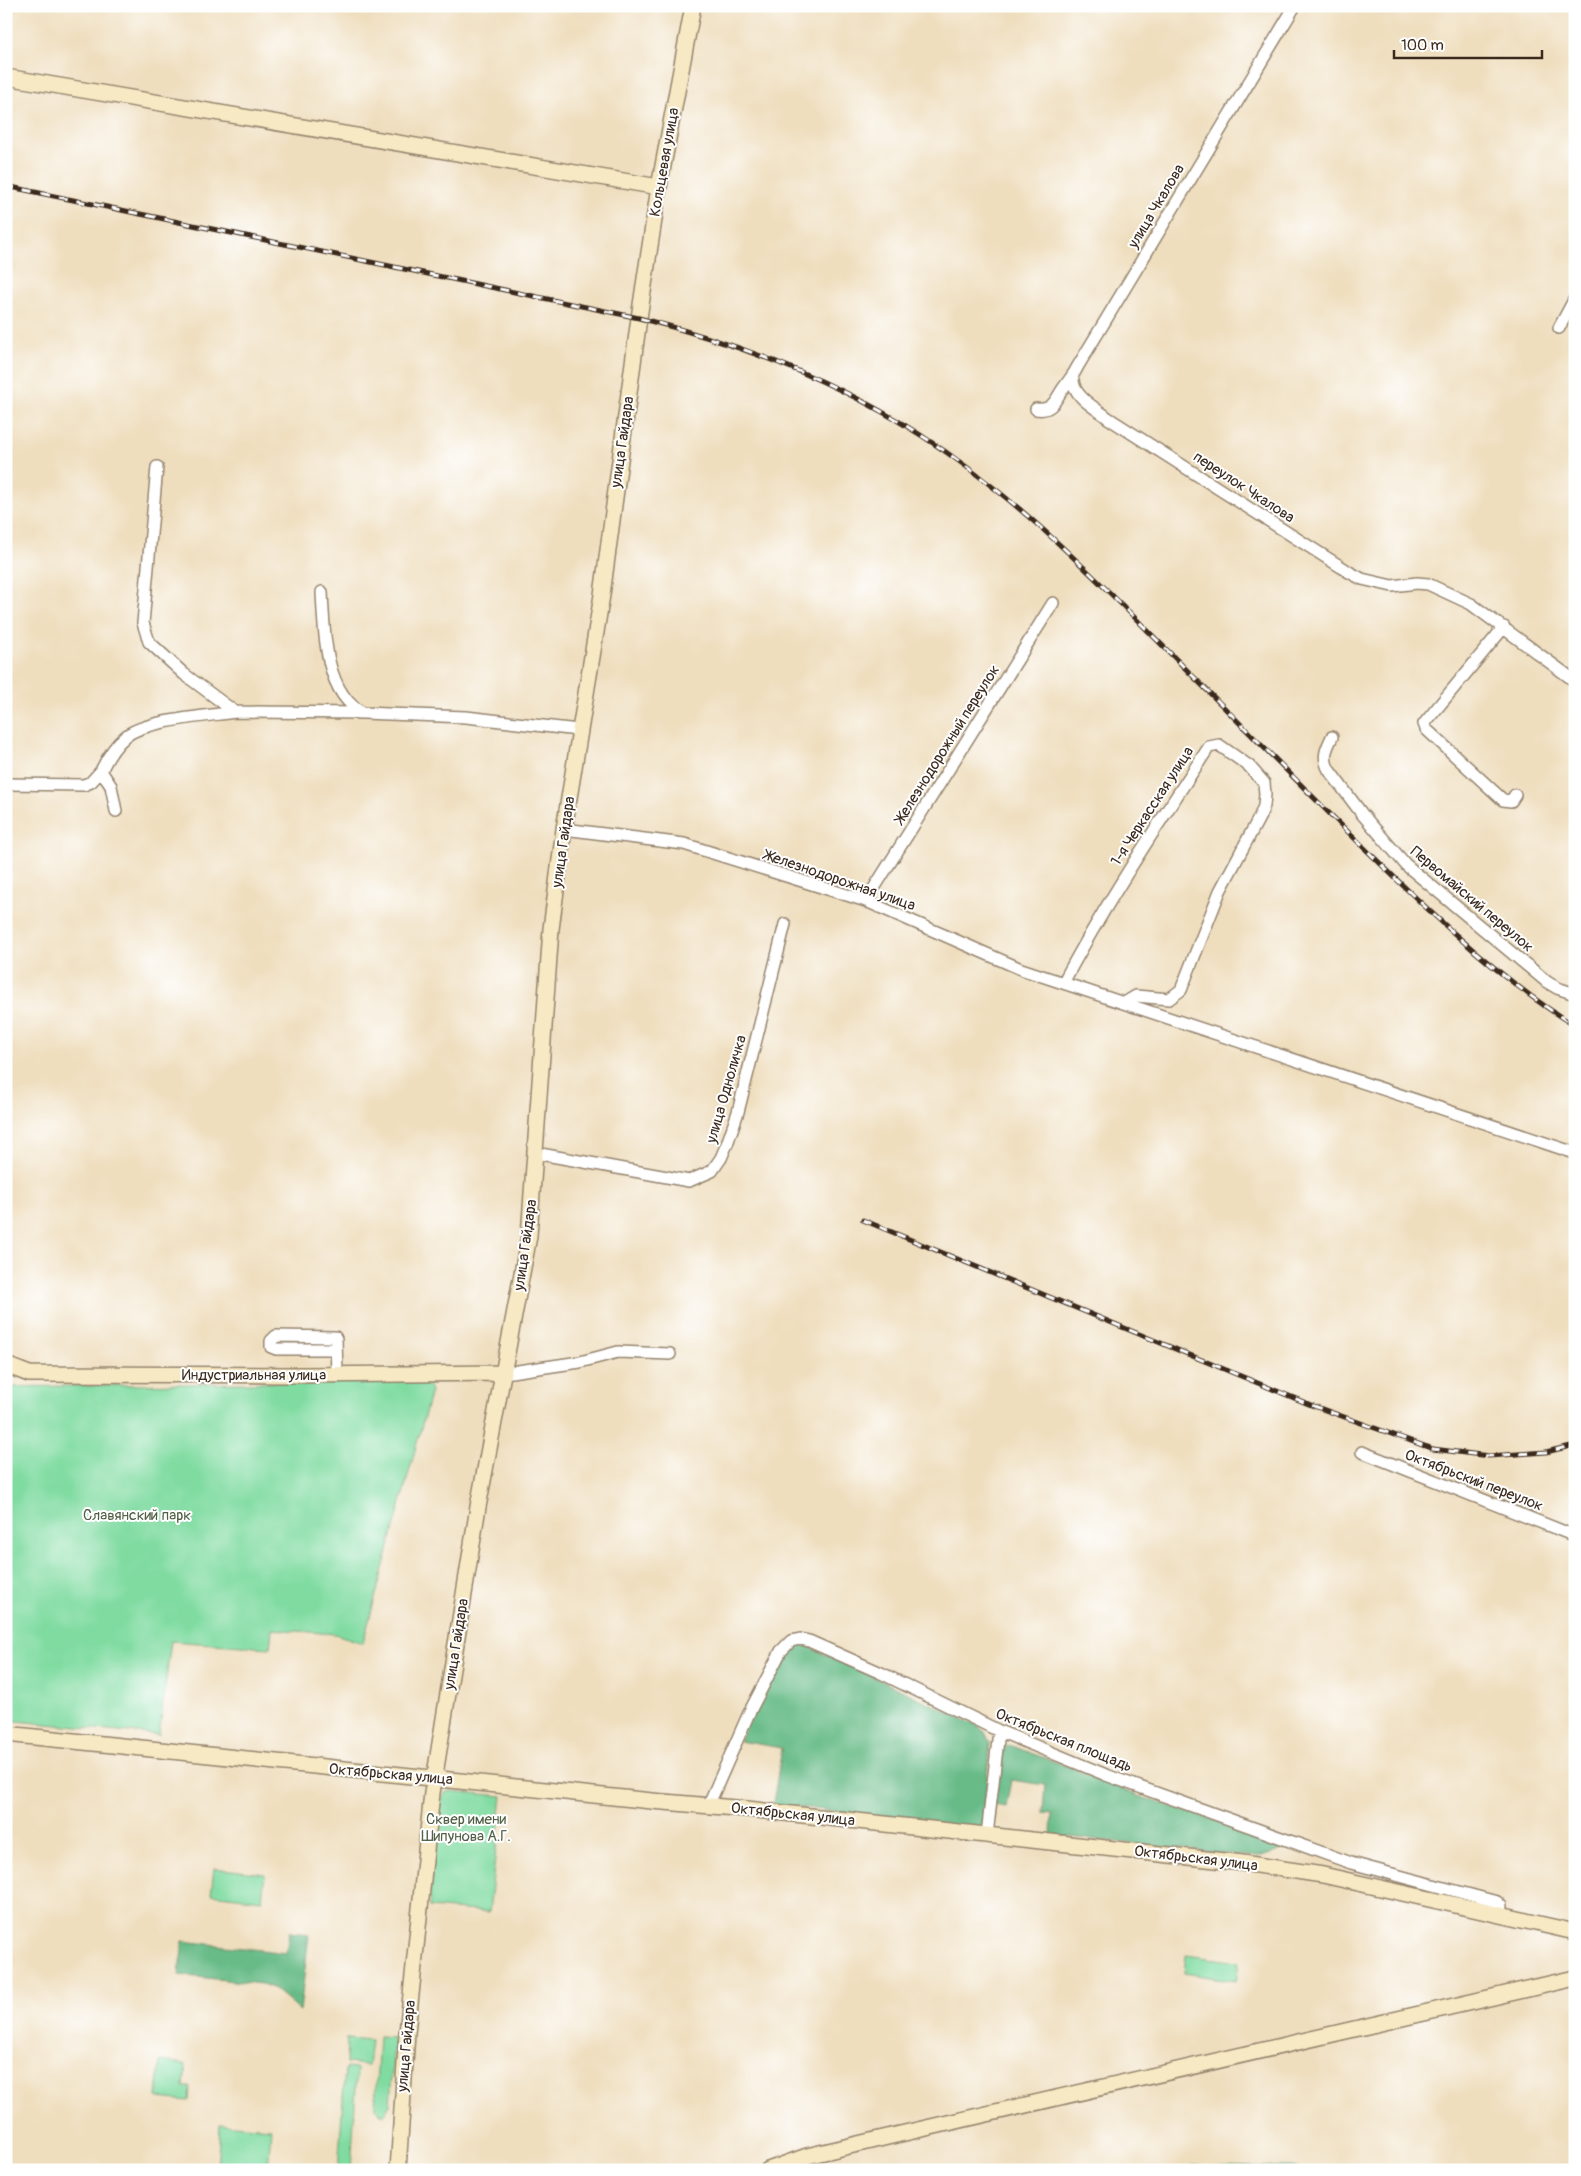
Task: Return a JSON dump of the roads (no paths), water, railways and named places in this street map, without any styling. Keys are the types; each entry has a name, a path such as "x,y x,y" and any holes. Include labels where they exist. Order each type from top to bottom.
{"street":[{"name":"Кольцевая улица","path":"639,318 659,187 693,6"},
{"name":"улица Чкалова","path":"1036,409 1043,410 1052,406 1065,385 1073,379 1098,332 1295,6"},
{"path":"6,77 659,187"},
{"path":"1559,328 1575,298"},
{"name":"улица Гайдара","path":"398,2170 407,2033 434,1778 478,1507 529,1236 552,929 578,730 602,594 639,318"},
{"name":"переулок Чкалова","path":"1073,379 1073,385 1080,395 1108,418 1362,579 1392,586 1417,583 1428,584 1471,604 1504,627"},
{"path":"156,468 143,623 145,633 149,642 184,674 235,712"},
{"path":"322,592 325,642 329,663 350,705 363,712"},
{"name":"Железнодорожный переулок","path":"866,901 1053,603"},
{"path":"1515,796 1511,801 1503,800 1426,729 1424,724 1426,719 1504,627 1575,681"},
{"path":"6,784 84,785 91,782 102,771 116,746 127,736 165,723 235,712 363,712 466,717 578,730"},
{"name":"Первомайский переулок","path":"1332,737 1324,756 1325,764 1362,814 1406,865 1547,982 1557,988 1575,994"},
{"name":"1-я Черкасская улица","path":"1063,983 1096,921 1143,847 1209,747 1220,744 1249,766 1264,783 1265,794 1260,816 1220,891 1181,990 1169,998 1136,996 1126,1002"},
{"path":"102,771 111,786 116,811"},
{"name":"Железнодорожная улица","path":"564,829 684,844 866,901 1022,969 1126,1002 1575,1153"},
{"name":"улица Одноличка","path":"535,1153 689,1181 712,1171 721,1158 738,1112 785,924"},
{"path":"336,1349 276,1350 271,1347 270,1341 276,1336 332,1336 336,1339 337,1375"},
{"path":"504,1373 580,1362 618,1352 670,1354"},
{"name":"Индустриальная улица","path":"6,1364 29,1374 337,1375 504,1373"},
{"name":"Октябрьский переулок","path":"1362,1452 1575,1536"},
{"name":"Октябрьская площадь","path":"708,1806 749,1713 781,1651 791,1641 800,1639 809,1641 881,1673 999,1731 1106,1775 1351,1863 1497,1902 1501,1906 1500,1915"},
{"path":"987,1835 999,1731"},
{"name":"Октябрьская улица","path":"6,1734 1243,1863 1323,1875 1575,1932"},
{"path":"768,2170 807,2156 1575,1978"}],"railway":[{"path":"6,186 639,318 748,351 853,396 919,434 983,479 1013,503 1099,582 1331,815 1447,927 1509,980 1575,1026"},
{"path":"863,1220 1311,1405 1433,1449 1489,1456 1546,1452 1575,1445"}],"park label":[{"name":"Славянский парк","path":"137,1515"},
{"name":"Сквер имени Шипунова А.Г.","path":"466,1828"}]}
